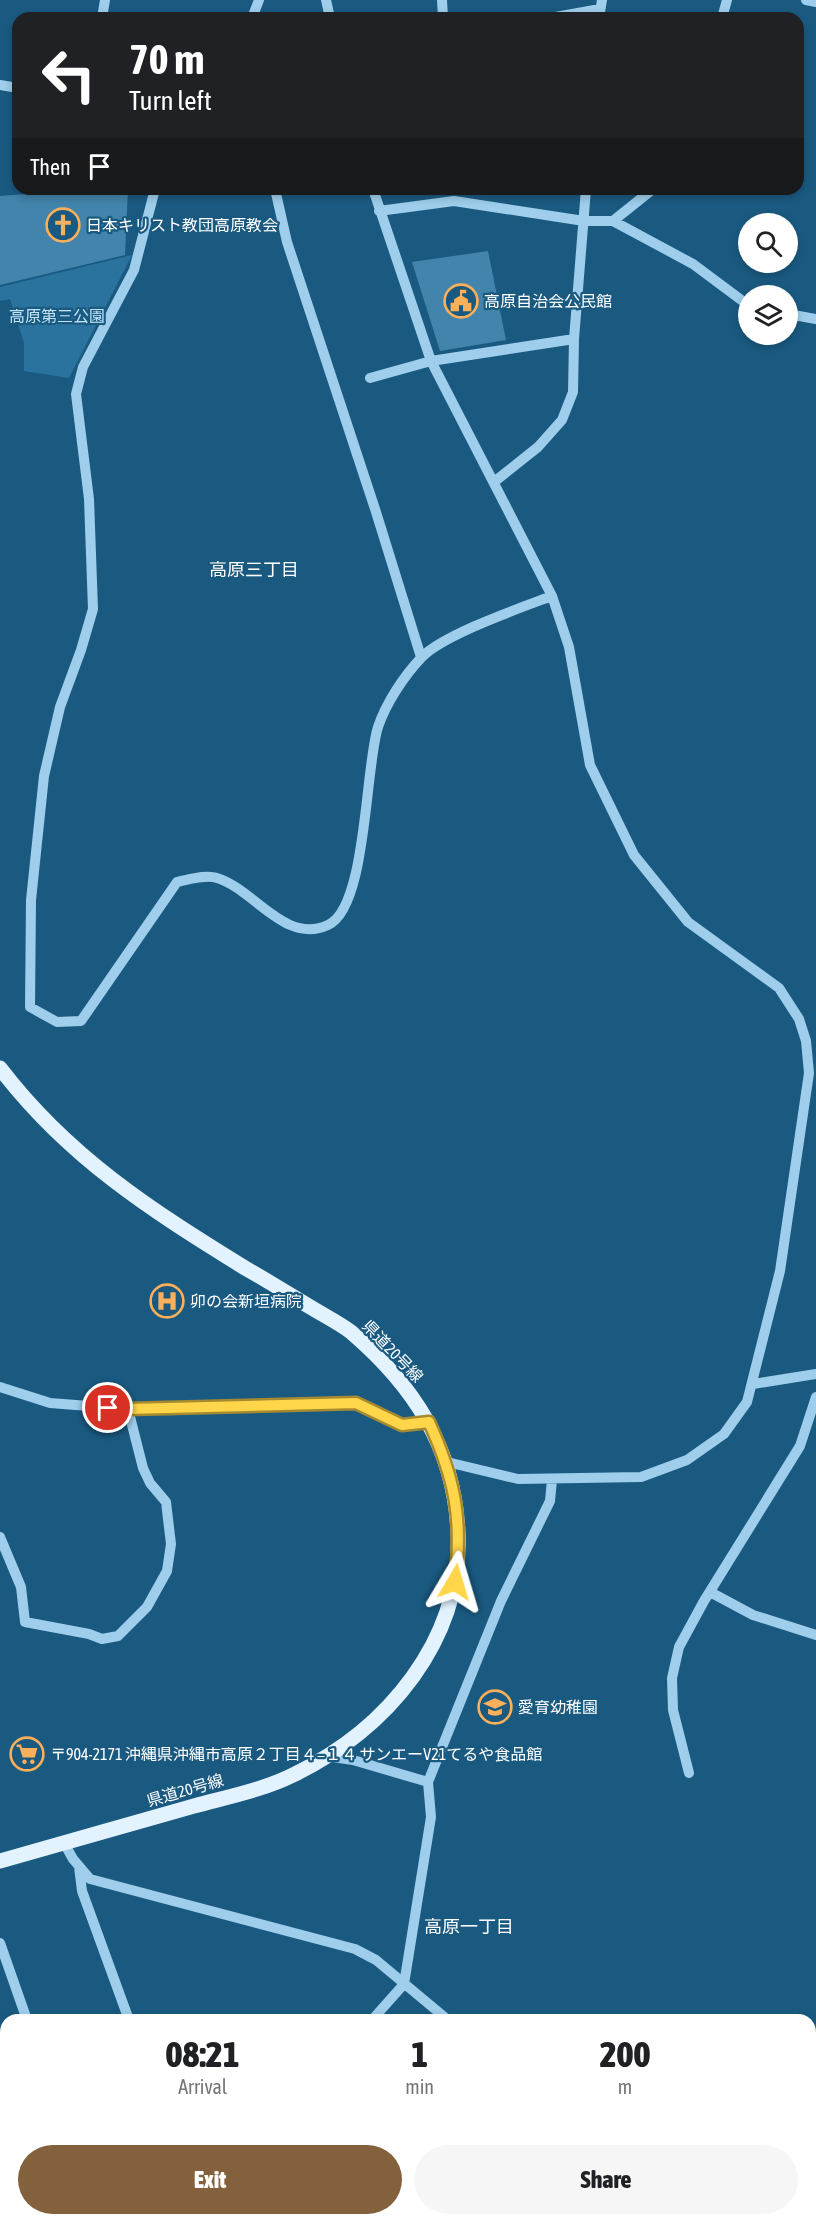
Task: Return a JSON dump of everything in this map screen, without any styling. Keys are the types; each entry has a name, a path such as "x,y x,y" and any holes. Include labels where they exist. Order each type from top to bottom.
{"main road":[{"name":"県道20号線","path":"0,1068 47,1124 106,1175 148,1206 348,1330 403,1383 429,1422 447,1462 456,1512 459,1553 455,1582 437,1639 424,1662 394,1701 354,1739 292,1776 246,1792 0,1861"}],"street":[{"path":"806,0 816,2"},
{"path":"583,12 600,9"},
{"path":"153,195 134,270 83,367 76,394 89,499 93,609 60,707 44,776 31,900 30,1007 57,1022 81,1022 177,882 215,877 244,890 275,917 309,930 330,925 348,901 361,849 370,768 378,729 386,706 421,657 442,642 552,596"},
{"path":"276,195 287,242 421,657"},
{"path":"375,195 431,361 552,596 569,647 590,765 634,855 688,922 779,988 799,1019 806,1041 808,1073 780,1271 747,1402 724,1434 687,1460 642,1477 518,1479 447,1462"},
{"path":"494,482 538,447 562,420 573,392 574,339 586,195"},
{"path":"613,221 646,195"},
{"path":"379,211 454,201 584,221 613,221 693,264 738,298"},
{"path":"798,316 816,319"},
{"path":"370,378 431,361 574,339"},
{"path":"753,1383 816,1374"},
{"path":"0,1387 50,1403 128,1409 356,1403 402,1425 429,1422"},
{"path":"689,1773 673,1710 672,1678 680,1647 710,1592 800,1446 816,1397"},
{"path":"0,1537 21,1587 25,1622 89,1634 102,1639 118,1636 147,1607 167,1571 171,1544 166,1502 150,1483 143,1468 128,1409"},
{"path":"377,2014 404,1984 431,1817 428,1782 501,1601 550,1501 552,1480"},
{"path":"710,1592 753,1615 816,1635"},
{"path":"326,1756 353,1760 428,1782"},
{"path":"64,1843 90,1879 355,1949 376,1960 439,2014"},
{"path":"79,1866 82,1891 127,2014"},
{"path":"0,1943 25,2014"}],"green space":[{"name":"高原第三公園","path":"132,255 69,378 24,371 24,343 10,299 0,301 0,287"}],"building":[{"name":"日本キリスト教団高原教会","path":"128,195 125,255 0,285 0,196"},
{"name":"高原自治会公民館","path":"488,251 506,340 440,351 412,262"}],"place":[{"name":"日本キリスト教団高原教会","path":"63,225"},
{"name":"高原自治会公民館","path":"461,301"},
{"name":"卯の会新垣病院","path":"167,1301"},
{"name":"愛育幼稚園","path":"495,1707"},
{"name":"〒904-2171 沖縄県沖縄市高原２丁目４−１４ サンエーV21てるや食品館","path":"27,1754"}],"district":[{"name":"高原三丁目","path":"254,569"},
{"name":"高原一丁目","path":"469,1926"}],"route":[{"path":"108,1408 356,1403 402,1425 429,1422 447,1462 454,1493 459,1553 455,1582"}]}
